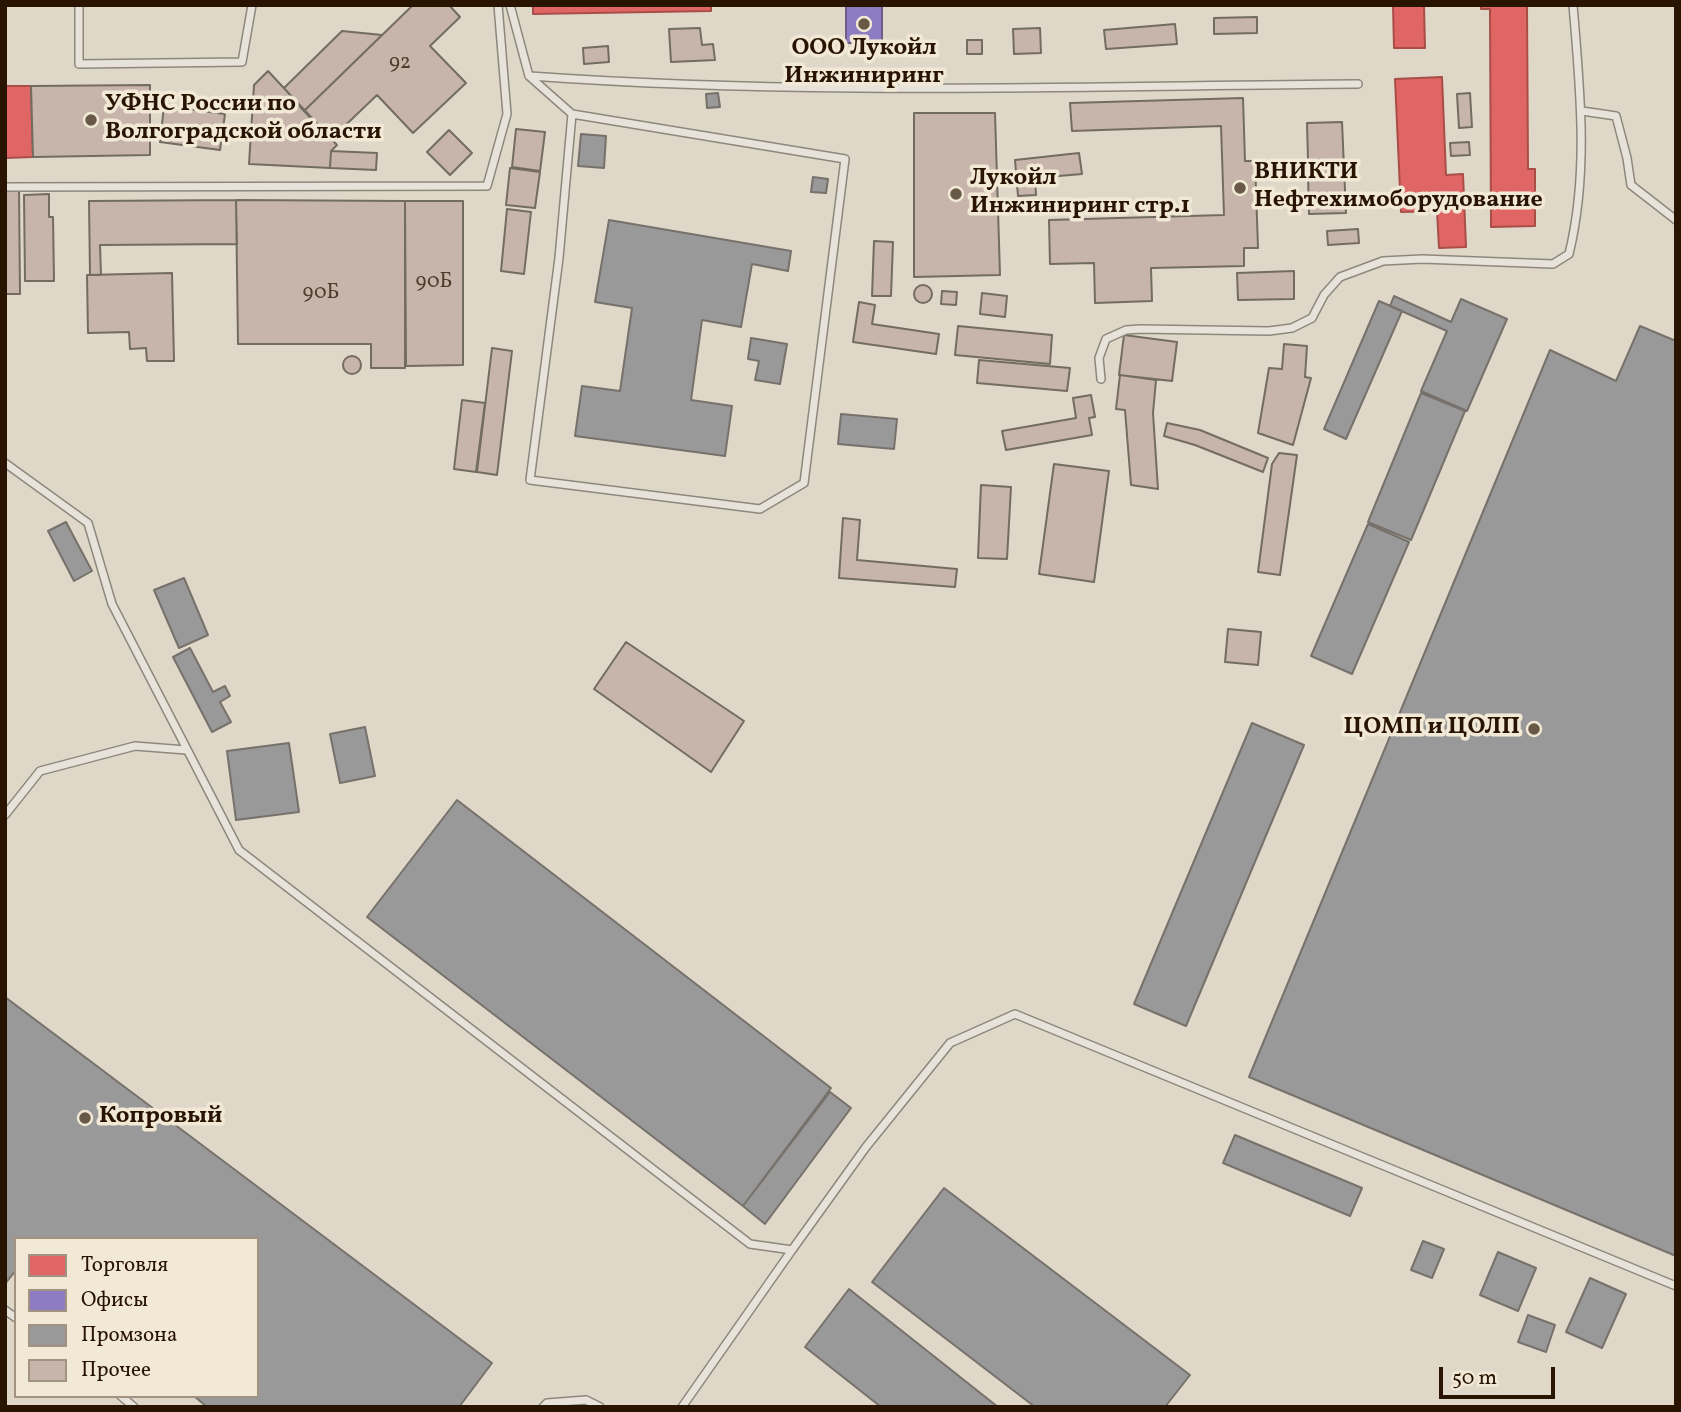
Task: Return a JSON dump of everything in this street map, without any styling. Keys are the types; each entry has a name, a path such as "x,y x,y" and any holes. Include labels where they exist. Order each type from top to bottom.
{"lane":[{"path":"79,5 79,64 242,62 252,5"},
{"path":"5,187 487,186 507,114 498,5"},
{"path":"510,5 530,76 572,114 845,159 804,483 760,509 530,480 559,258 572,114"},
{"path":"1101,379 1099,358 1106,339 1126,330 1184,328 1269,331 1292,328 1312,318 1324,295 1340,277 1383,261 1422,259 1553,264 1569,254 1579,204 1582,111 1573,5"},
{"path":"530,76 645,84 867,88 1358,84"},
{"path":"1582,111 1616,116 1631,185 1676,220"},
{"path":"5,463 88,523 112,604 239,850 750,1244 792,1251"},
{"path":"5,815 40,771 135,746 186,750"},
{"path":"682,1407 866,1147 950,1043 1016,1014 1676,1286"},
{"path":"544,1407 547,1404 586,1399 600,1407"}],"building: Торговля":[{"path":"533,5 711,5 711,11 533,14"},
{"path":"1393,5 1424,5 1425,48 1394,48"},
{"path":"1481,5 1527,5 1528,169 1535,169 1535,226 1491,227 1490,9 1481,9"},
{"path":"1442,77 1446,175 1463,174 1466,247 1439,248 1437,211 1401,212 1395,79"},
{"path":"5,86 31,86 33,157 5,158"}],"building: Офисы":[{"name":"ООО Лукойл Инжиниринг","path":"846,5 882,5 882,43 846,43"}],"building: Промзона":[{"path":"718,93 720,107 707,108 706,94"},
{"path":"581,134 606,136 604,168 578,166"},
{"path":"813,177 828,179 826,193 811,192"},
{"path":"609,220 791,251 788,271 752,264 741,327 702,320 691,400 732,406 725,456 575,436 582,386 620,391 632,308 595,302"},
{"path":"1394,296 1451,322 1461,299 1507,319 1467,411 1421,391 1447,331 1390,306"},
{"path":"1379,301 1402,311 1346,439 1324,429"},
{"name":"ЦОМП и ЦОЛП","path":"1640,326 1676,341 1676,1256 1249,1077 1550,350 1616,381"},
{"path":"751,338 787,344 780,384 755,380 759,361 748,359"},
{"path":"1421,393 1465,411 1411,540 1368,522"},
{"path":"841,414 897,419 894,449 838,444"},
{"path":"66,522 92,571 74,581 48,531"},
{"path":"1368,524 1409,542 1352,674 1311,656"},
{"path":"184,578 208,635 179,648 154,590"},
{"path":"190,648 213,692 225,686 230,696 220,702 231,722 212,732 173,657"},
{"path":"1252,723 1304,745 1186,1026 1134,1004"},
{"path":"365,727 375,776 340,783 330,734"},
{"path":"289,743 299,812 236,820 227,751"},
{"path":"457,800 831,1088 743,1206 367,917"},
{"name":"Копровый","path":"5,997 492,1363 459,1407 207,1407 196,1398 259,1398 259,1237 14,1237 14,1273 5,1284"},
{"path":"830,1092 851,1108 765,1224 743,1206"},
{"path":"1235,1135 1362,1188 1350,1216 1223,1163"},
{"path":"944,1188 1190,1375 1165,1407 1035,1407 872,1282"},
{"path":"1423,1241 1444,1249 1432,1278 1411,1270"},
{"path":"1498,1252 1536,1268 1518,1311 1480,1295"},
{"path":"1590,1278 1626,1294 1602,1348 1566,1332"},
{"path":"849,1289 998,1407 881,1407 805,1347"},
{"path":"1528,1315 1555,1325 1546,1352 1518,1342"}],"building: Прочее":[{"path":"413,5 449,5 460,17 430,46 466,83 413,133 377,95 331,139 304,111"},
{"path":"1257,17 1257,33 1214,34 1214,18"},
{"path":"1175,24 1177,44 1106,49 1104,30"},
{"path":"700,28 702,45 713,44 715,60 671,62 669,29"},
{"path":"1040,28 1041,53 1014,54 1013,29"},
{"path":"342,31 382,35 304,111 284,88"},
{"path":"967,40 982,40 982,54 967,54"},
{"path":"608,46 609,62 584,64 583,48"},
{"path":"268,71 337,145 331,151 330,168 249,164 254,85"},
{"name":"УФНС России по Волгоградской области","path":"150,85 150,155 33,157 31,86"},
{"path":"1470,93 1472,127 1459,128 1457,94"},
{"name":"ВНИКТИ Нефтехимоборудование","path":"1243,98 1245,161 1255,161 1258,248 1244,248 1244,266 1151,268 1152,301 1095,303 1094,263 1050,264 1049,220 1224,215 1221,126 1072,131 1070,103"},
{"path":"164,106 225,114 220,150 160,142"},
{"name":"Лукойл Инжиниринг стр.1","path":"914,113 995,113 1000,275 914,277"},
{"path":"1342,122 1346,213 1309,214 1308,176 1300,176 1300,161 1308,160 1307,123"},
{"path":"516,129 545,132 540,171 512,167"},
{"path":"449,130 472,153 450,175 427,152"},
{"path":"1469,142 1470,155 1451,156 1450,143"},
{"path":"331,151 377,153 376,170 330,168"},
{"path":"1079,153 1082,174 1035,178 1036,195 1018,196 1015,160"},
{"path":"510,168 540,172 535,208 506,205"},
{"path":"5,189 19,189 20,294 5,294"},
{"path":"49,194 49,217 53,217 54,281 25,281 24,195"},
{"path":"236,200 405,201 405,368 371,368 371,344 238,344"},
{"path":"236,200 237,244 100,245 101,275 90,275 89,201"},
{"path":"405,201 463,201 463,365 406,366"},
{"path":"507,209 531,212 524,274 501,271"},
{"path":"1358,229 1359,243 1328,245 1327,231"},
{"path":"874,241 893,242 891,296 872,296"},
{"path":"1294,271 1294,299 1238,300 1237,273"},
{"path":"172,273 174,361 147,361 146,348 130,349 129,332 88,333 87,275"},
{"path":"919,285 927,285 932,294 930,301 919,303 914,298 914,290"},
{"path":"942,291 957,292 956,305 941,304"},
{"path":"982,293 1007,296 1005,317 980,314"},
{"path":"859,302 875,305 872,324 939,334 936,354 853,342"},
{"path":"958,326 1052,335 1050,364 955,355"},
{"path":"1124,335 1177,342 1172,381 1119,375"},
{"path":"1284,344 1307,346 1305,377 1311,378 1293,445 1258,433 1269,368 1282,369"},
{"path":"492,348 512,351 497,475 477,472"},
{"path":"352,356 358,359 361,365 358,371 352,374 346,371 343,365 346,359"},
{"path":"979,360 1070,368 1067,391 977,383"},
{"path":"1120,375 1156,380 1153,413 1158,489 1131,485 1125,410 1116,409"},
{"path":"1091,395 1095,417 1089,418 1092,435 1006,450 1002,431 1076,418 1073,398"},
{"path":"462,400 485,403 476,472 454,469"},
{"path":"1167,423 1200,430 1268,458 1263,472 1195,445 1164,436"},
{"path":"1279,453 1297,455 1280,575 1258,572 1272,464"},
{"path":"1054,464 1109,471 1094,582 1039,574"},
{"path":"981,485 1011,487 1007,559 978,558"},
{"path":"843,518 860,520 857,560 957,569 955,587 839,578"},
{"path":"1228,629 1261,632 1258,665 1225,662"},
{"path":"626,642 744,721 711,772 594,689"}],"place":[{"name":"ООО Лукойл Инжиниринг","path":"864,24"},
{"name":"УФНС России по Волгоградской области","path":"91,120"},
{"name":"ВНИКТИ Нефтехимоборудование","path":"1240,188"},
{"name":"Лукойл Инжиниринг стр.1","path":"956,194"},
{"name":"ЦОМП и ЦОЛП","path":"1534,729"},
{"name":"Копровый","path":"85,1118"}]}
